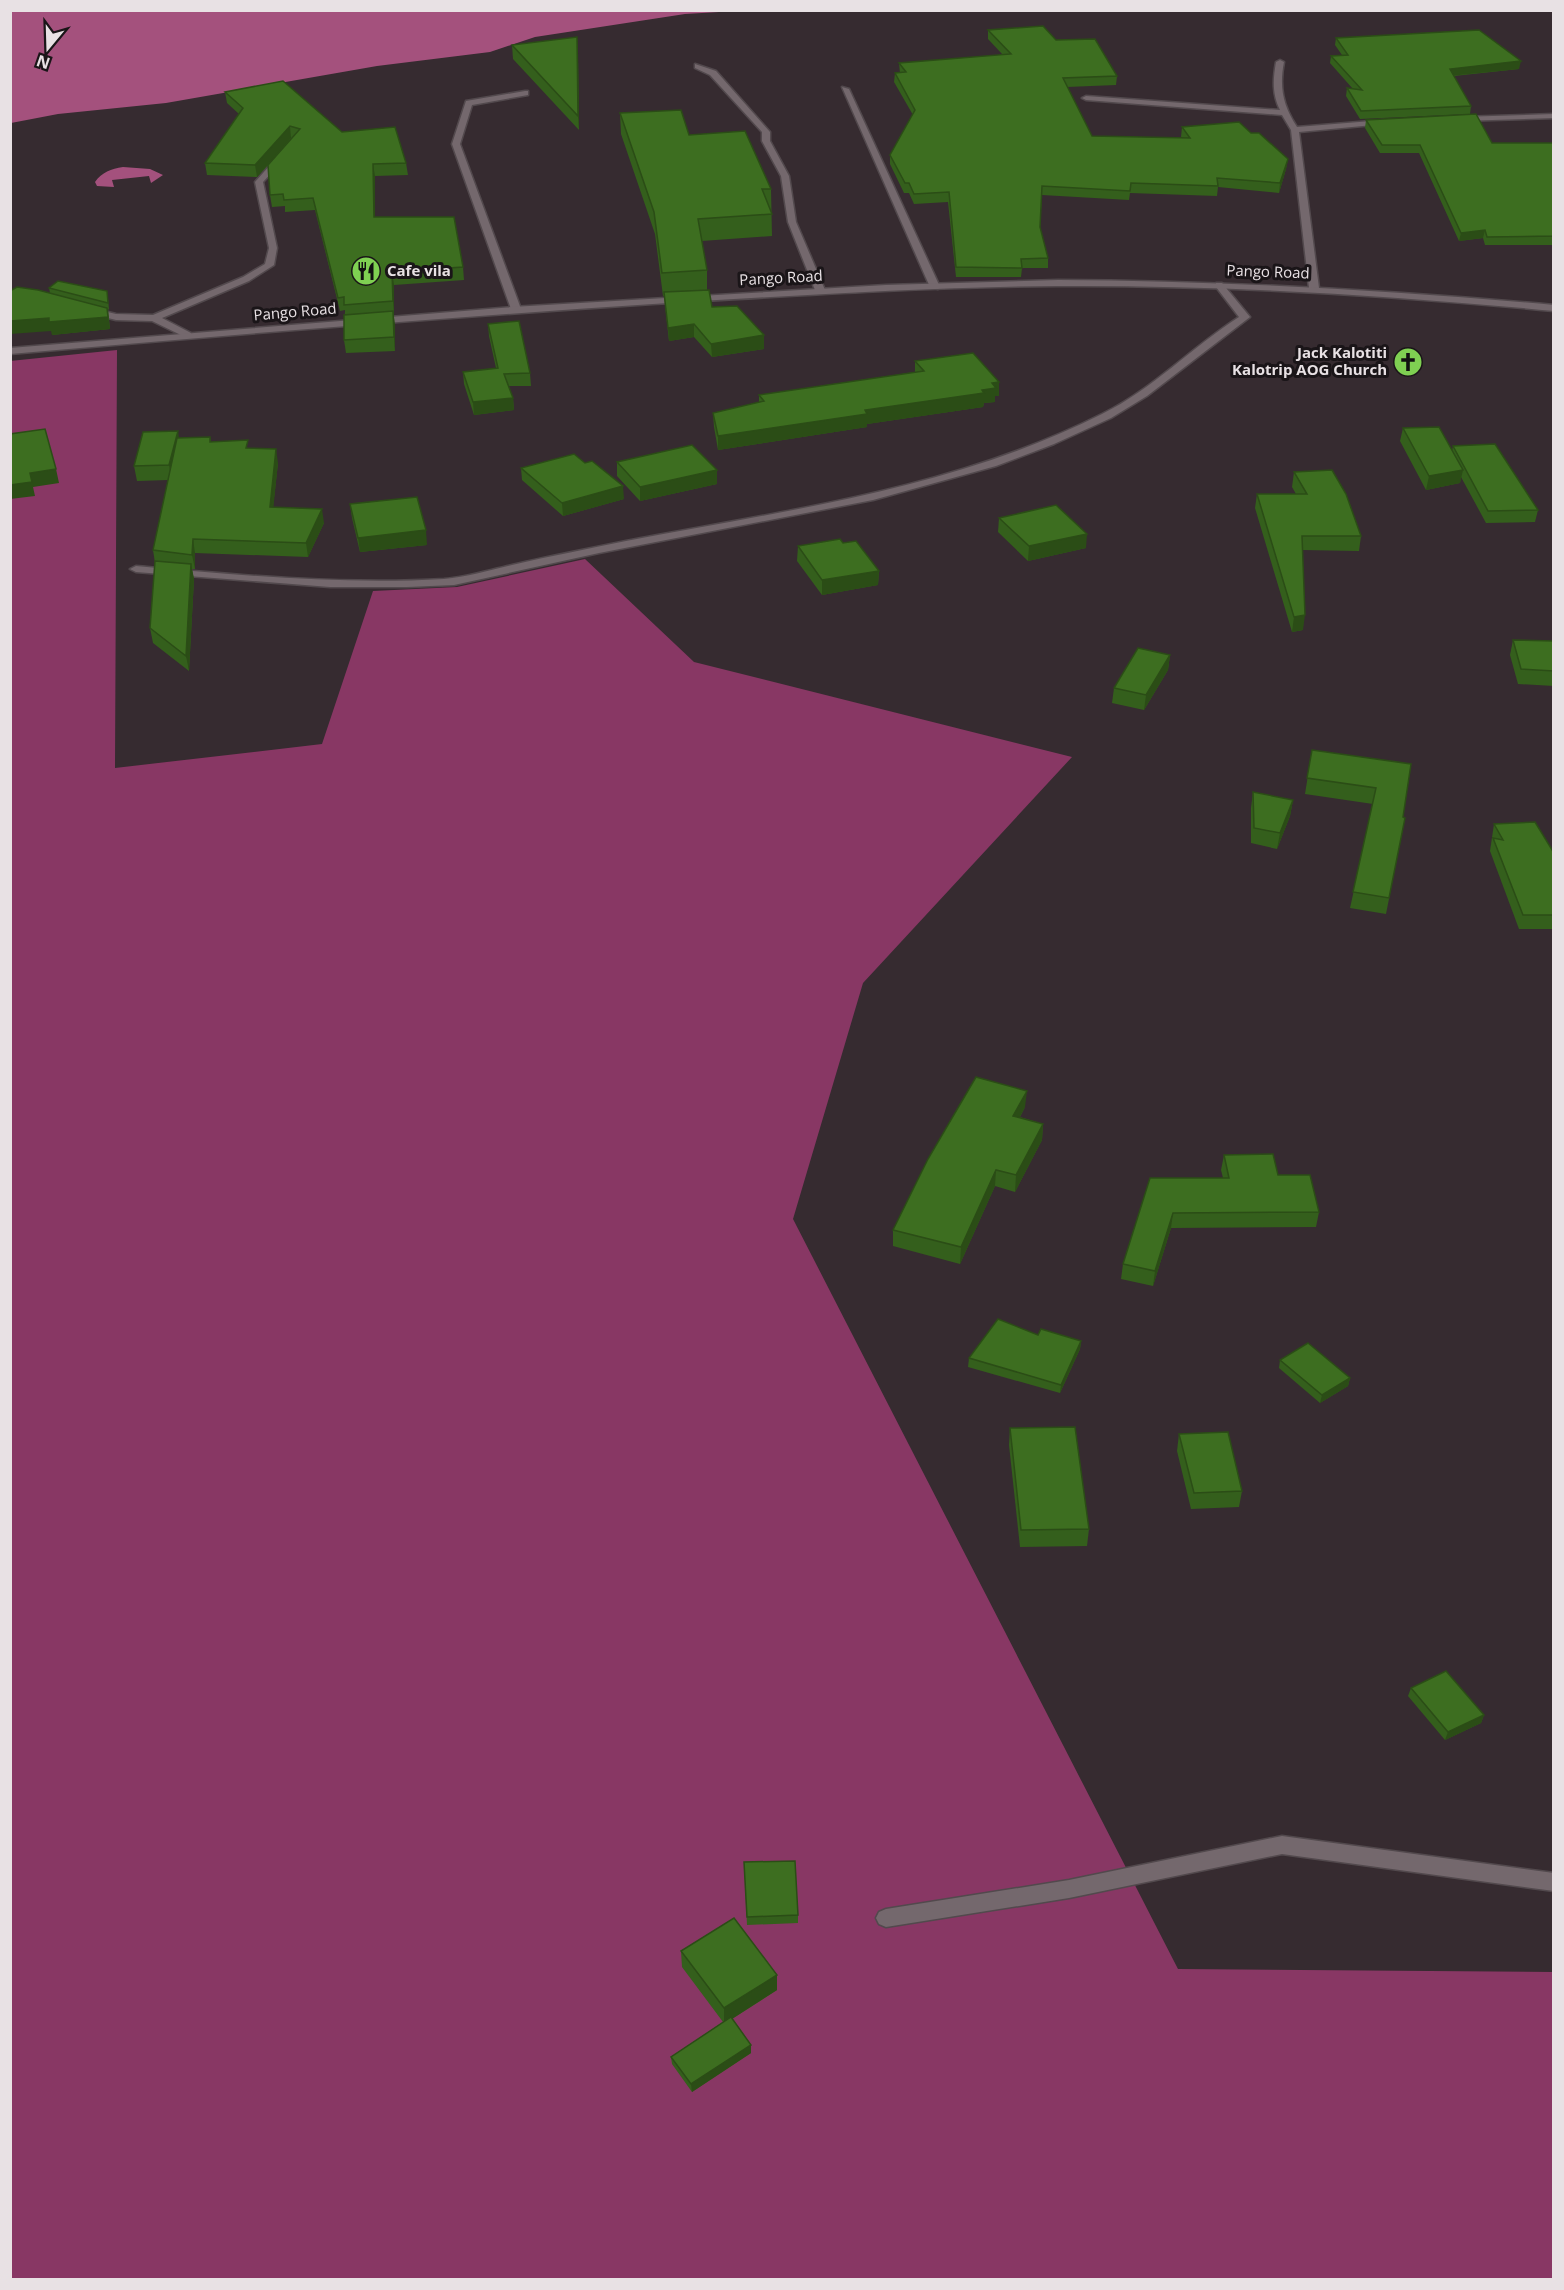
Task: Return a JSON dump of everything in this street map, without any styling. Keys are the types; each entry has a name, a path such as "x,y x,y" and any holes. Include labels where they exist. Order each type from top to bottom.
{"street":[{"path":"1280,62 1275,82 1283,113 1295,130 1314,288"},
{"path":"698,66 713,73 765,132 766,141 785,176 792,222 820,290"},
{"path":"845,89 935,286"},
{"path":"516,309 456,144 469,103 525,93"},
{"path":"1086,98 1283,113"},
{"path":"1444,119 1554,116"},
{"path":"1295,130 1398,120"},
{"path":"84,309 116,317 153,318 246,279 269,265 273,248 259,182 288,150"},
{"path":"136,569 288,582 384,585 449,582 562,557 882,496 956,477 1024,453 1108,415 1147,392 1198,348 1245,317 1219,285"},
{"name":"Pango Road","path":"10,351 516,309 820,290 935,286 1219,285 1314,288 1554,308"},
{"path":"153,318 188,336"},
{"path":"886,1918 1069,1889 1282,1845 1554,1882"}],"shaded area":[{"path":"11,11 736,11 685,14 535,37 490,52 377,66 166,103 58,114 11,123"},
{"path":"123,167 150,169 163,175 151,183 149,176 112,180 114,187 97,186 95,182 104,173"},
{"path":"117,350 115,768 322,744 373,591 457,587 585,559 694,662 1072,757 863,983 793,1219 1178,1969 1553,1972 1553,2279 11,2279 10,361"}],"building":[{"path":"1043,26 1056,40 1095,39 1117,76 1063,78 1092,136 1190,138 1182,127 1239,122 1251,133 1259,133 1288,159 1280,183 1217,178 1218,186 1131,183 1130,191 1042,186 1040,227 1048,258 1021,259 1022,268 956,267 949,192 914,194 909,183 905,183 890,155 915,110 895,73 906,72 899,63 1011,54 988,30"},
{"path":"1479,30 1521,61 1450,69 1471,106 1361,111 1347,88 1362,90 1331,56 1348,55 1336,38"},
{"path":"577,37 578,116 512,45"},
{"path":"283,81 342,132 395,127 406,163 373,164 374,217 454,217 463,267 392,272 393,301 344,305 344,297 338,298 313,198 284,200 283,194 270,195 268,165 300,129 290,126 255,165 205,163 243,108 225,92"},
{"path":"681,110 689,135 745,131 771,189 762,189 772,214 698,219 707,270 662,273 654,212 620,113"},
{"path":"1476,114 1492,143 1554,143 1554,236 1487,237 1485,230 1461,233 1420,145 1382,145 1366,120"},
{"path":"58,281 107,291 108,303 49,288"},
{"path":"17,287 38,290 107,308 108,317 49,322 49,318 10,321 10,291"},
{"path":"709,290 712,307 737,306 764,335 711,344 694,324 668,328 664,292"},
{"path":"393,311 394,337 344,340 344,315"},
{"path":"519,321 530,373 504,374 513,398 473,402 463,372 498,368 488,324"},
{"path":"973,353 999,382 992,383 996,388 982,390 984,393 865,410 867,414 718,436 713,413 764,401 759,395 924,371 915,361"},
{"path":"1439,427 1463,470 1429,476 1403,428"},
{"path":"45,429 56,469 30,473 32,482 10,485 10,434"},
{"path":"178,431 169,465 134,466 143,432"},
{"path":"210,437 210,442 248,440 246,448 276,449 270,507 322,509 306,543 193,539 192,555 153,550 177,438"},
{"path":"1495,444 1538,510 1488,511 1453,446"},
{"path":"692,445 717,470 640,487 617,462"},
{"path":"574,454 585,463 592,461 623,486 562,503 521,468"},
{"path":"1332,470 1346,494 1361,536 1302,536 1305,615 1294,617 1257,494 1307,494 1294,472"},
{"path":"417,497 426,530 358,538 350,504"},
{"path":"1056,505 1087,534 1029,546 999,518"},
{"path":"840,539 843,543 856,541 879,571 822,580 798,546"},
{"path":"155,561 191,564 186,656 150,628"},
{"path":"1513,640 1554,641 1554,671 1521,669"},
{"path":"1138,648 1170,655 1146,695 1114,688"},
{"path":"1312,750 1411,764 1403,817 1405,818 1389,898 1353,892 1376,788 1307,778"},
{"path":"1253,792 1293,800 1280,833 1254,828"},
{"path":"1535,822 1554,853 1554,915 1523,915 1493,838 1503,840 1494,824"},
{"path":"976,1077 1027,1091 1013,1116 1043,1124 1016,1175 996,1170 961,1247 893,1230 928,1159"},
{"path":"1273,1154 1278,1175 1310,1175 1319,1212 1173,1213 1155,1271 1123,1264 1150,1178 1229,1178 1224,1155"},
{"path":"998,1319 1038,1335 1041,1329 1081,1341 1061,1385 969,1358"},
{"path":"1308,1343 1350,1378 1322,1395 1280,1360"},
{"path":"1075,1427 1089,1529 1021,1530 1010,1428"},
{"path":"1228,1432 1242,1491 1194,1493 1179,1434"},
{"path":"1446,1671 1484,1715 1448,1732 1411,1688"},
{"path":"795,1861 798,1915 747,1917 744,1862"},
{"path":"734,1918 777,1975 724,2008 681,1951"},
{"path":"731,2017 751,2045 691,2084 671,2057"}],"place":[{"name":"Cafe vila","path":"366,271"},
{"name":"Jack Kalotiti Kalotrip AOG Church","path":"1408,362"}]}
